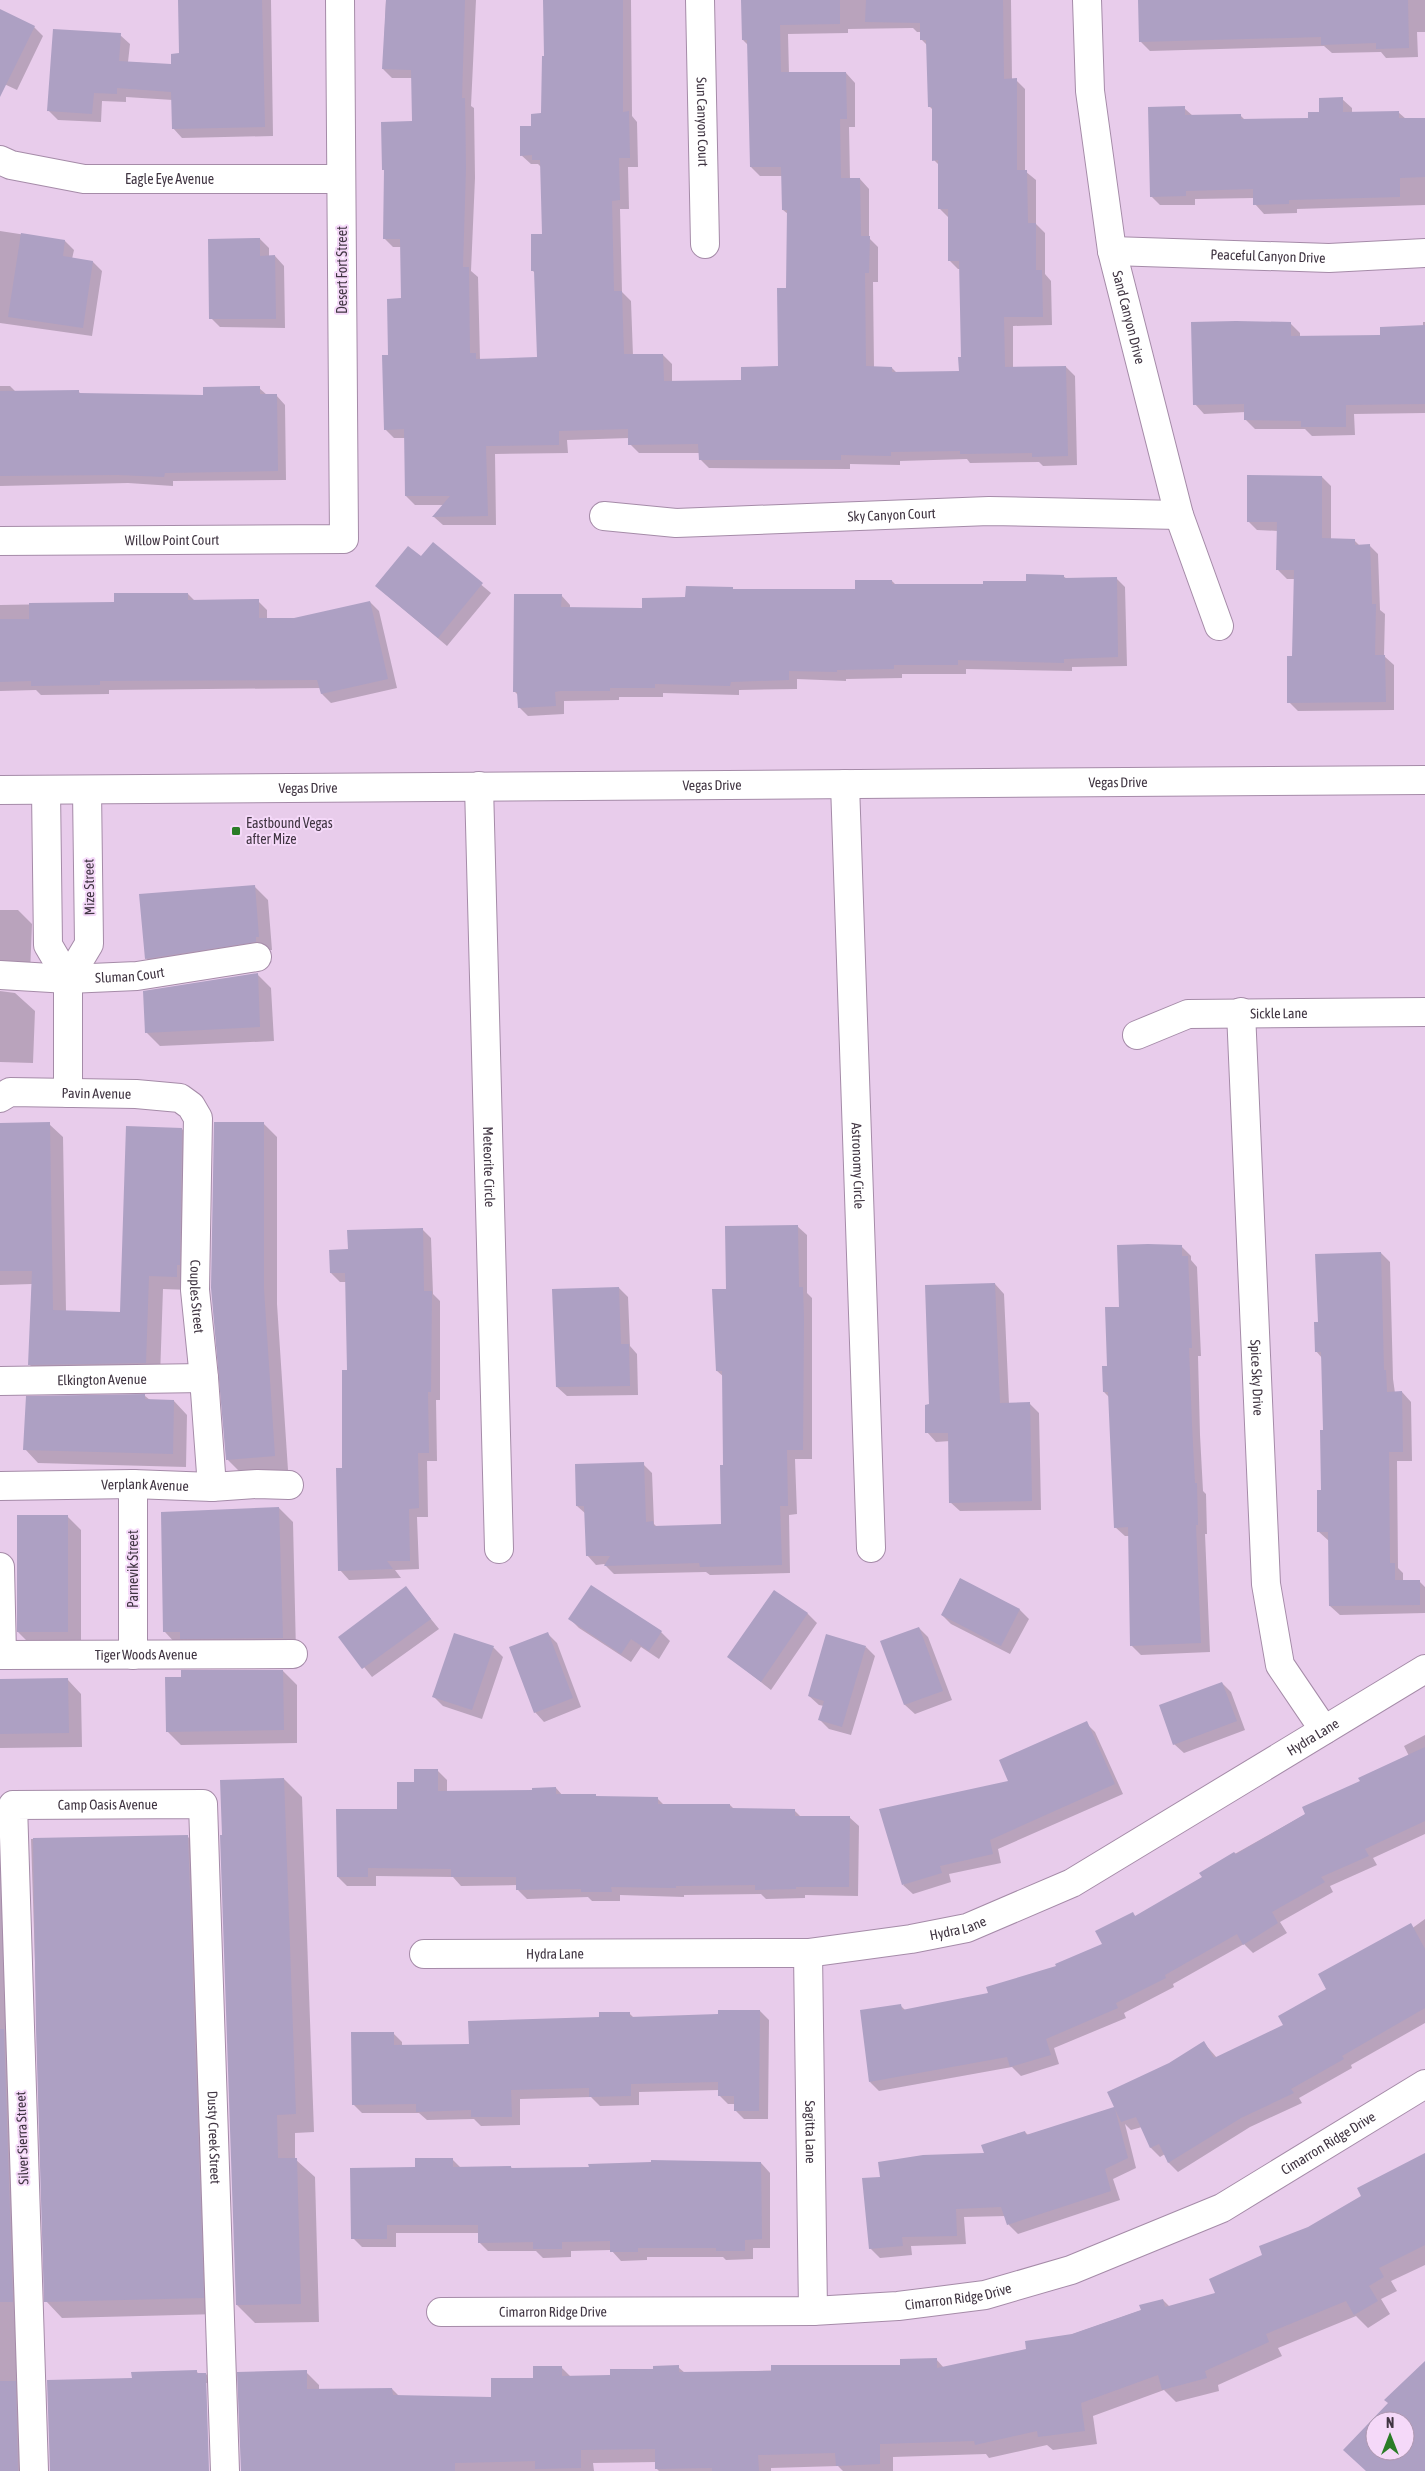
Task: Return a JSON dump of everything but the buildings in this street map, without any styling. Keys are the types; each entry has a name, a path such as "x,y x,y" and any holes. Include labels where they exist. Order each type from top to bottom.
{"street":[{"name":"Desert Fort Street","path":"340,0 344,539"},
{"name":"Sun Canyon Court","path":"700,0 705,244"},
{"name":"Sand Canyon Drive","path":"1087,0 1090,91 1112,252 1179,515 1219,626"},
{"name":"Eagle Eye Avenue","path":"0,160 11,165 84,179 341,179"},
{"name":"Peaceful Canyon Drive","path":"1112,252 1329,258 1425,253"},
{"name":"Sky Canyon Court","path":"604,516 676,523 989,512 1179,515"},
{"name":"Willow Point Court","path":"0,541 344,539"},
{"name":"Vegas Drive","path":"0,790 1425,780"},
{"name":"Astronomy Circle","path":"845,784 871,1548"},
{"name":"Meteorite Circle","path":"479,786 499,1549"},
{"path":"46,790 48,945 68,979 68,1093"},
{"name":"Mize Street","path":"68,979 90,944 87,790"},
{"path":"48,896 89,896"},
{"name":"Sluman Court","path":"0,976 68,979 137,976 258,958"},
{"name":"Sickle Lane","path":"1137,1035 1188,1014 1241,1012 1425,1012"},
{"name":"Spice Sky Drive","path":"1241,1012 1266,1584 1280,1664 1324,1730"},
{"name":"Pavin Avenue","path":"0,1098 10,1092 136,1094 180,1098 191,1106"},
{"name":"Couples Street","path":"191,1106 198,1118 195,1290 212,1487"},
{"name":"Elkington Avenue","path":"0,1381 204,1378"},
{"name":"Verplank Avenue","path":"0,1486 133,1484 212,1487 258,1484 289,1485"},
{"name":"Parnevik Street","path":"133,1484 134,1655"},
{"path":"0,1567 1,1655"},
{"name":"Tiger Woods Avenue","path":"1,1655 293,1654"},
{"name":"Hydra Lane","path":"424,1954 808,1953 911,1940 967,1928 1072,1883 1425,1669"},
{"name":"Camp Oasis Avenue","path":"13,1805 203,1804"},
{"name":"Dusty Creek Street","path":"203,1804 225,2471"},
{"name":"Silver Sierra Street","path":"13,1805 34,2471"},
{"name":"Sagitta Lane","path":"808,1953 813,2310"},
{"name":"Cimarron Ridge Drive","path":"441,2312 813,2310 898,2306 985,2294 1071,2270 1222,2208 1425,2084"}],"place":[{"name":"Eastbound Vegas after Mize","path":"236,831"}]}
